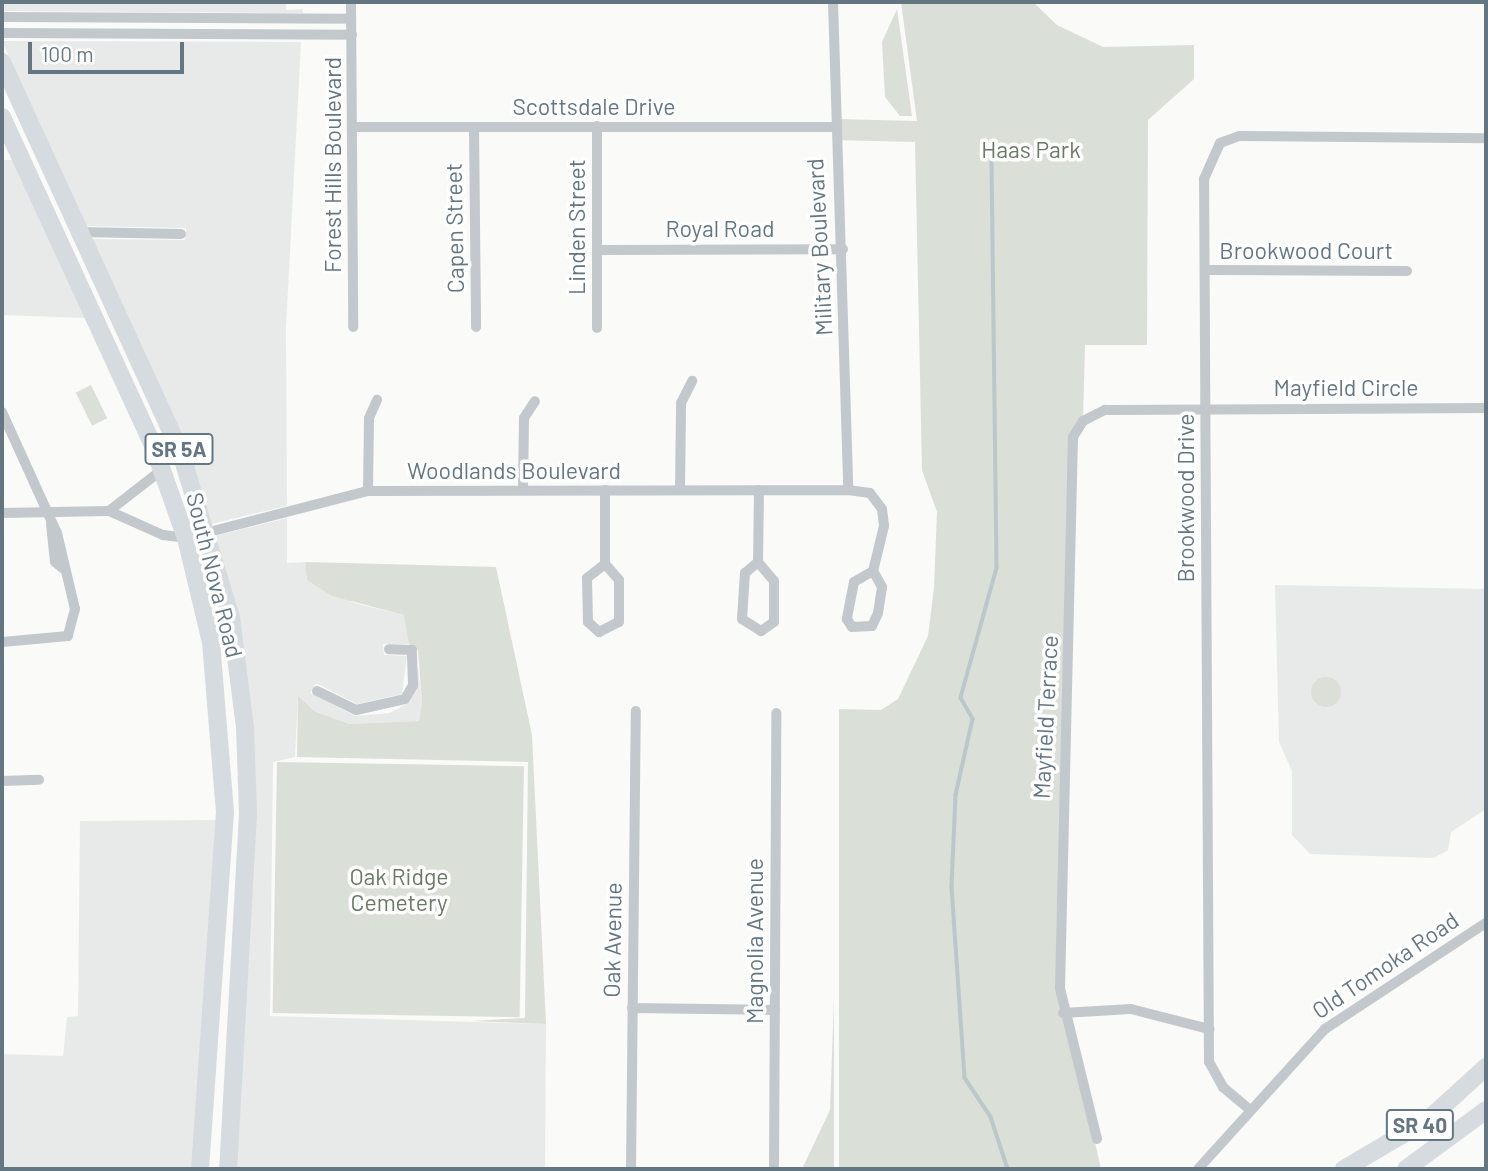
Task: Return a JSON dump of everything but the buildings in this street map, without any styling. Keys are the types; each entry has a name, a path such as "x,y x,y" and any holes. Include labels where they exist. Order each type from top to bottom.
{"main road":[{"name":"South Nova Road","path":"2,62 180,450 208,532 236,651 248,814 228,1169"},
{"name":"South Nova Road","path":"2,117 163,469 187,538 216,674 225,812 200,1169"},
{"path":"46,213 80,232"},
{"path":"210,1049 231,1097"},
{"name":"SR 40","path":"1344,1169 1429,1119 1486,1067"},
{"name":"SR 40","path":"1406,1169 1486,1110"},
{"path":"1368,1169 1429,1119"}],"street":[{"name":"Forest Hills Boulevard","path":"351,2 353,327"},
{"name":"Military Boulevard","path":"833,2 834,127 843,248 848,490"},
{"path":"2,17 351,19"},
{"path":"161,36 162,17"},
{"path":"233,18 233,37"},
{"path":"2,33 233,37 352,35"},
{"name":"Linden Street","path":"597,126 597,328"},
{"name":"Scottsdale Drive","path":"353,127 834,127"},
{"name":"Capen Street","path":"474,128 477,327"},
{"name":"Brookwood Drive","path":"1250,1109 1223,1087 1209,1062 1204,179 1220,143 1267,132 1486,138"},
{"path":"80,232 181,234"},
{"name":"Royal Road","path":"597,250 843,248"},
{"name":"Brookwood Court","path":"1205,270 1407,271"},
{"path":"680,490 681,403 692,382"},
{"path":"368,491 369,418 377,400"},
{"path":"523,490 524,418 535,401"},
{"name":"Mayfield Circle","path":"1206,409 1486,408"},
{"name":"Mayfield Terrace","path":"1097,1139 1063,1013 1059,868 1073,437 1083,421 1105,410 1206,409"},
{"path":"2,412 48,512 55,562 64,569 75,609 68,636 2,642"},
{"path":"109,511 163,469"},
{"path":"605,490 605,564 618,575 619,622 599,632 588,622 587,578 605,564"},
{"path":"758,562 745,573 742,619 761,631 774,622 774,581 758,562 760,490"},
{"path":"848,490 870,494 882,509 873,571 882,586 878,613 872,626 852,627 847,620 854,582 873,571"},
{"name":"Woodlands Boulevard","path":"187,538 368,491 848,490"},
{"path":"2,513 109,511 163,535 187,538"},
{"path":"317,691 356,710 405,699 413,685 412,650 389,649"},
{"name":"Oak Avenue","path":"631,1169 636,711"},
{"name":"Magnolia Avenue","path":"774,1169 776,713"},
{"path":"2,781 39,780"},
{"path":"225,812 248,814"},
{"name":"Old Tomoka Road","path":"1198,1169 1297,1055 1350,1010 1486,923"},
{"path":"632,1008 775,1010"},
{"path":"1063,1013 1131,1009 1209,1029"}],"shaded area":[{"path":"2,2 286,2 286,10 303,9 303,13 2,11"},
{"path":"2,41 301,42 286,327 287,506 211,524 89,239 185,240 186,228 83,226"},
{"path":"2,130 152,457 85,318 2,315 2,160 14,160"},
{"path":"287,518 287,563 305,562 307,580 354,603 404,615 408,627 409,644 383,644 384,655 407,656 402,694 357,704 316,683 310,693 355,716 390,713 410,702 418,667 422,703 419,721 349,724 314,711 298,697 295,757 273,762 270,1016 546,1024 545,1169 233,1169 253,808 215,536"},
{"path":"1275,585 1486,589 1486,809 1451,832 1448,850 1434,858 1310,854 1292,835 1292,771 1279,742"},
{"path":"219,820 195,1169 2,1169 2,1054 63,1056 67,1017 78,1016 80,821"}],"green space":[{"name":"Haas Park","path":"901,2 1033,2 1057,25 1103,47 1194,45 1194,79 1148,120 1147,345 1085,345 1083,421 1073,437 1060,988 1101,1169 839,1169 839,709 881,710 898,699 928,636 934,588 937,512 922,470 915,142 834,140 834,119 917,121"},
{"path":"897,9 912,116 900,116 885,97 882,42"},
{"path":"91,385 107,418 92,426 76,392"},
{"path":"305,562 496,567 532,735 546,1024 471,1021 525,1018 528,762 297,757 298,696 314,711 349,724 419,721 422,703 418,650 409,644 404,615 332,596 307,580"},
{"path":"1326,677 1332,678 1340,686 1340,698 1332,706 1326,707 1320,706 1312,698 1311,692 1312,686 1320,678"},
{"name":"Oak Ridge Cemetery","path":"277,762 524,766 520,1017 273,1013"},
{"path":"834,998 834,1169 802,1169 830,1110"}],"waterway":[{"path":"992,160 997,568 961,698 973,719 956,795 952,887 965,1078 991,1117 1008,1169"}]}
